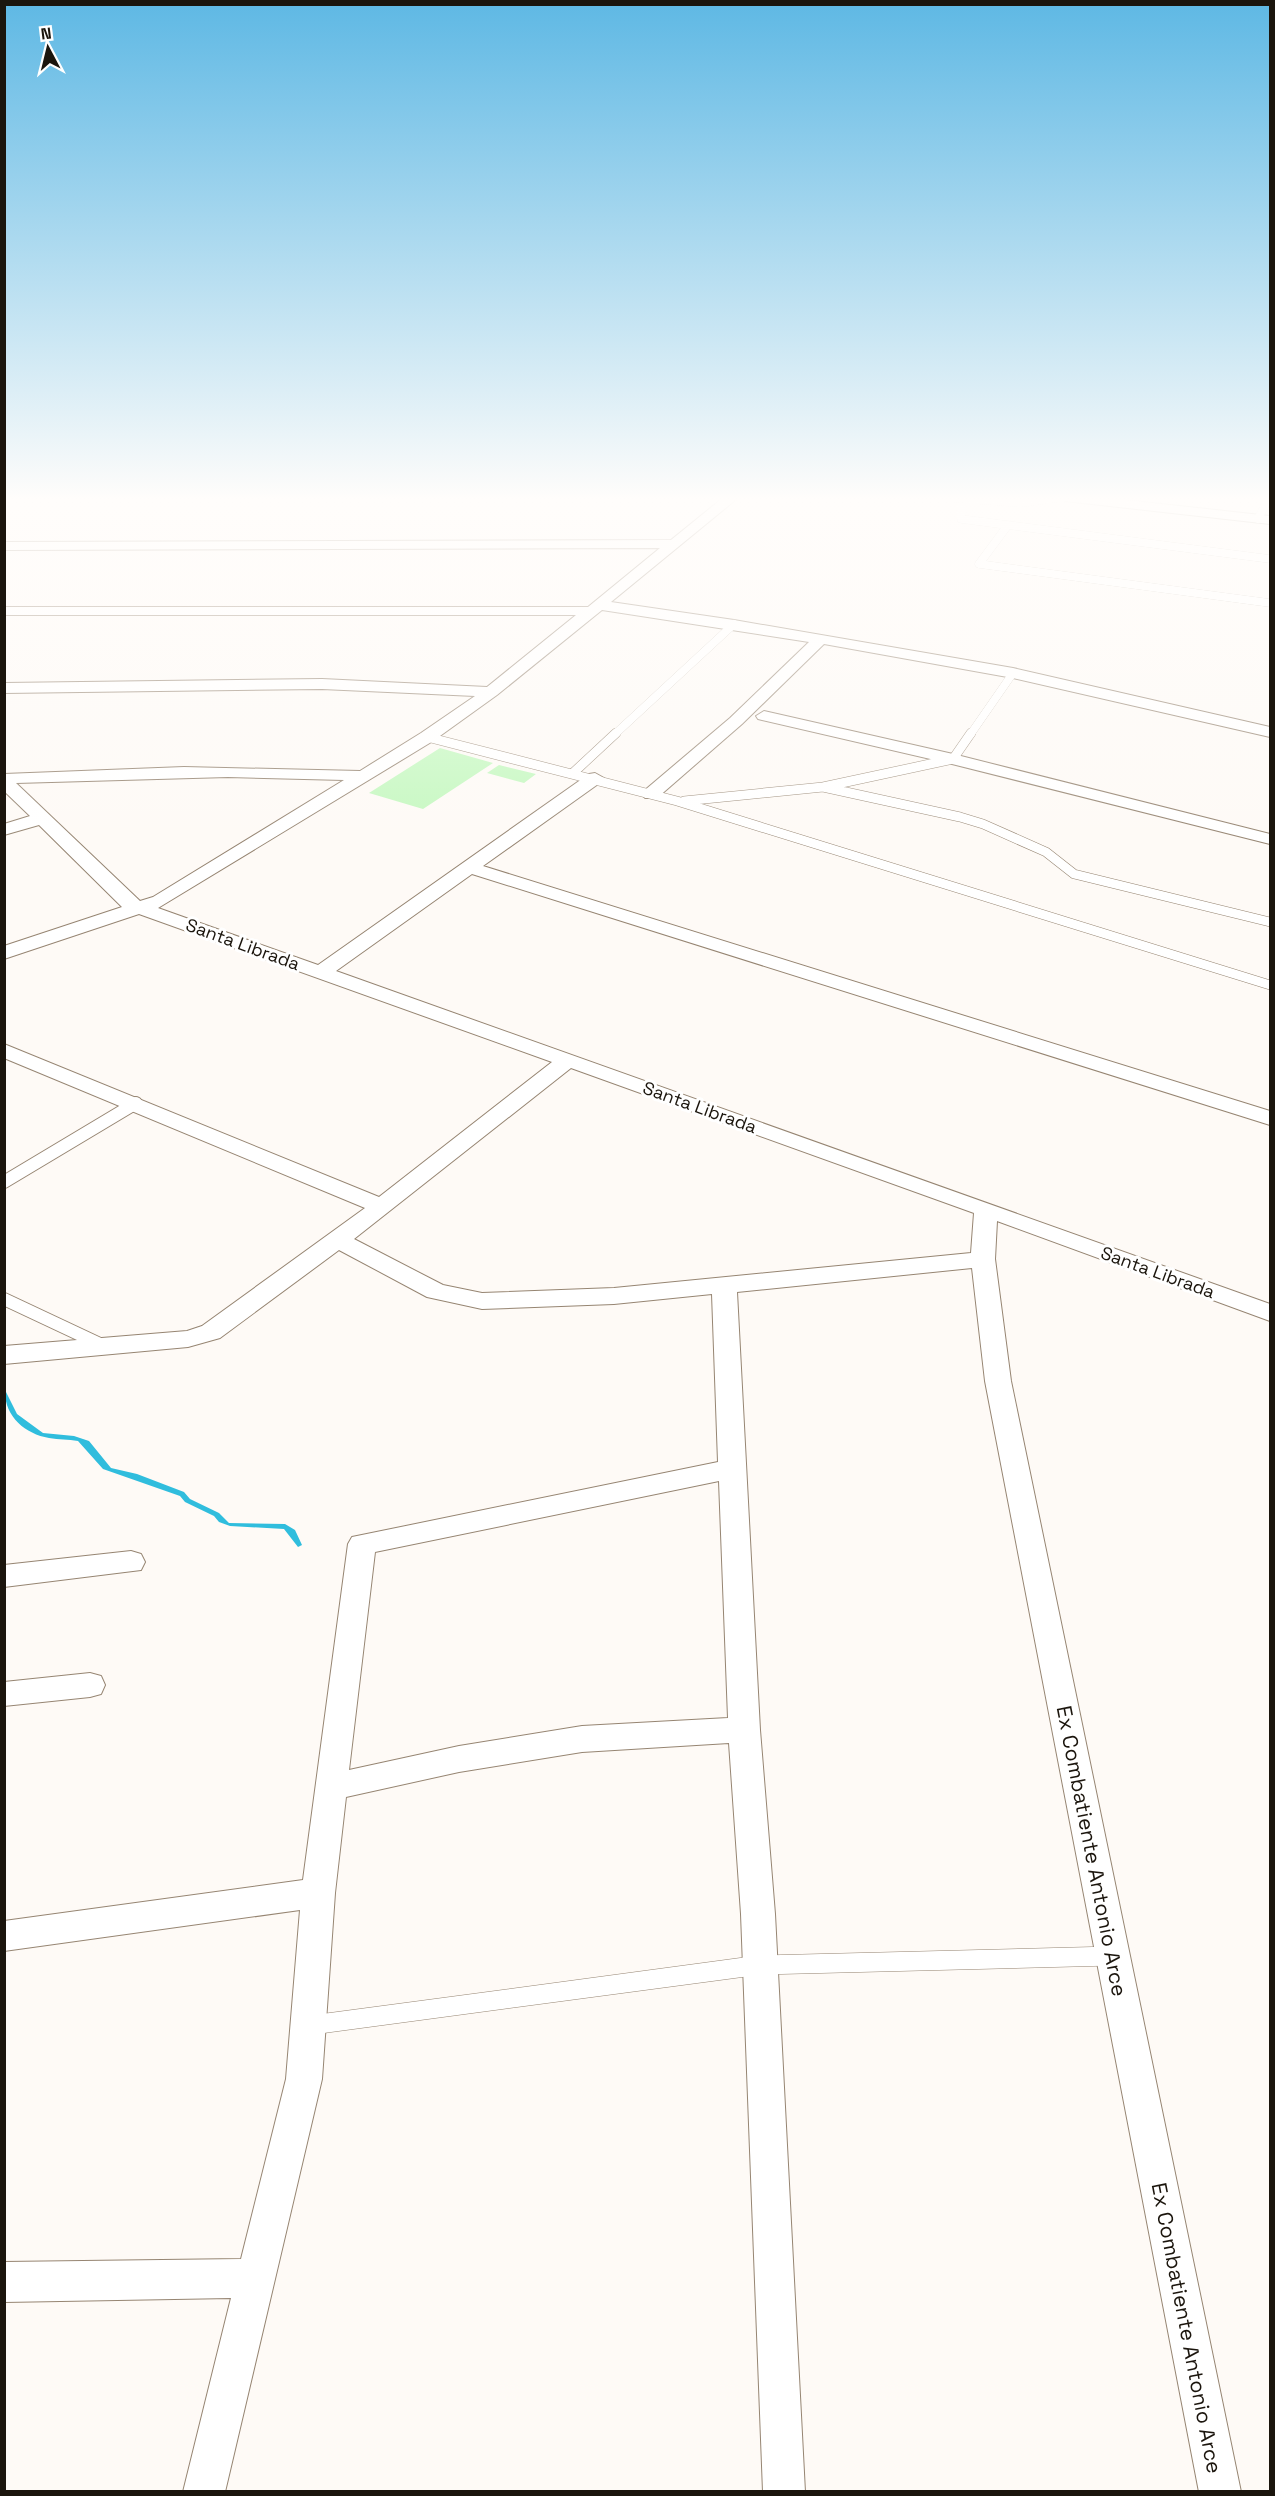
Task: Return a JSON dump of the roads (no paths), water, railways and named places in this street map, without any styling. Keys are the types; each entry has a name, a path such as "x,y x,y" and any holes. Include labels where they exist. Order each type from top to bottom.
{"street":[{"path":"4,954 136,906 160,901 427,737 491,692 587,613"},
{"path":"642,613 734,624 1013,673 1270,732"},
{"path":"651,794 736,721 821,639"},
{"path":"4,688 322,684 491,692"},
{"path":"764,716 953,759 1270,839"},
{"path":"4,780 83,775 306,773 363,776"},
{"path":"321,972 595,778"},
{"path":"4,780 136,906"},
{"path":"4,830 43,818"},
{"path":"469,867 1270,1118"},
{"name":"Santa Librada","path":"136,906 986,1209 1270,1313"},
{"path":"4,1050 382,1207"},
{"path":"4,1355 188,1339 211,1332 382,1207 568,1060"},
{"name":"Ex Combatiente Antonio Arce","path":"986,1209 983,1258 998,1381 1220,2492"},
{"path":"336,1239 436,1291 482,1301 614,1296 983,1258"},
{"path":"724,1284 744,1730 758,1914 784,2492"},
{"path":"204,2492 304,2079 310,2025 318,1893 362,1544 732,1469"},
{"path":"4,1576 131,1562"},
{"path":"4,1695 90,1685"},
{"path":"330,1787 459,1759 582,1739 744,1730"},
{"path":"4,1936 318,1893"},
{"path":"4,2282 256,2278"}],"lane":[{"path":"573,773 734,624"},
{"path":"677,801 823,787 953,759 1013,673"},
{"path":"427,737 595,778 677,801 1270,985"},
{"path":"823,787 960,817 983,824 1046,852 1074,874 1270,922"},
{"path":"4,1182 136,1103"},
{"path":"4,1299 106,1347"},
{"path":"310,2025 760,1965 1113,1956"}],"water":[{"path":"5,1390 17,1414 43,1433 74,1436 89,1441 111,1468 137,1474 184,1492 190,1499 219,1513 229,1523 285,1524 295,1530 302,1545 298,1547 284,1529 230,1526 219,1522 214,1516 185,1502 180,1496 103,1469 78,1441 40,1436 24,1428 12,1416 8,1408"}]}
